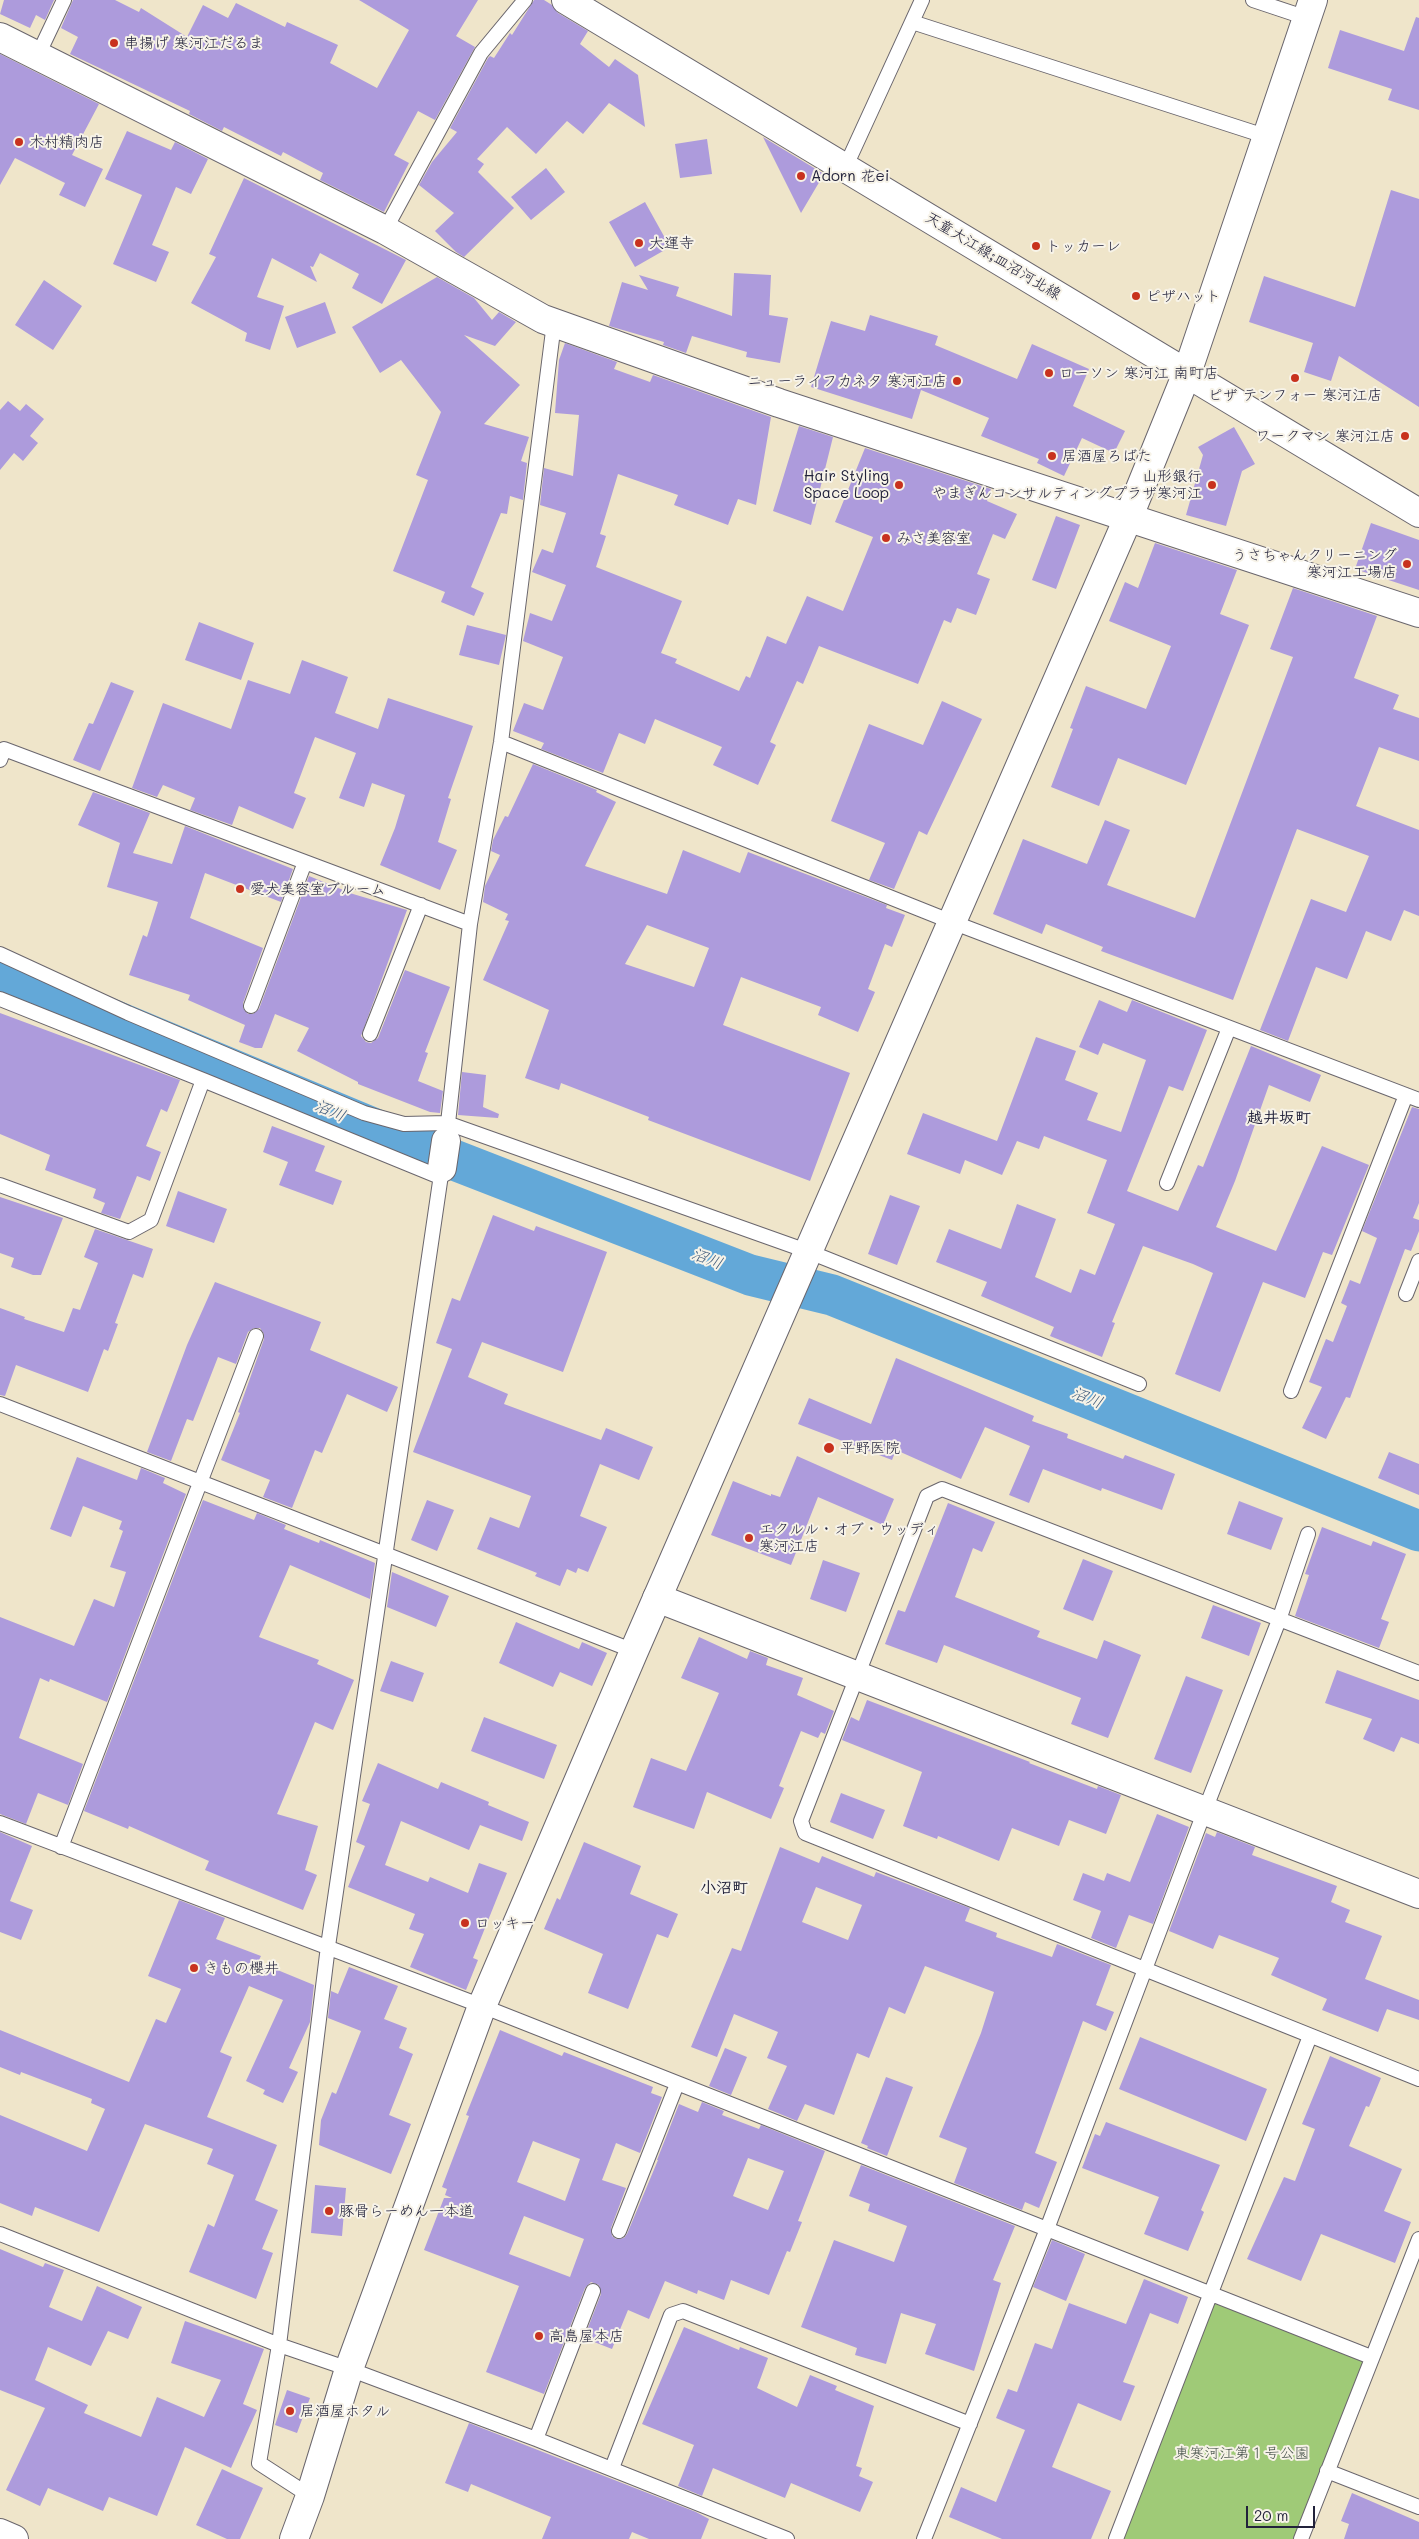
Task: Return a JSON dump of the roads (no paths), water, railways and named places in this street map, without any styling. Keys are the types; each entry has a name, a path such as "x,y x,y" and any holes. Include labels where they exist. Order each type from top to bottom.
{"street":[{"name":"天童大江線;皿沼河北線","path":"566,0 1419,513"},
{"path":"294,2539 310,2496 349,2369 482,2006 807,1251 1129,516 1187,373 1310,9"},
{"path":"0,37 385,230 543,319 780,403 1129,516 1419,613"},
{"path":"441,1172 447,1132"},
{"path":"657,1598 1419,1894"},
{"path":"0,2533 14,2539"}],"lane":[{"path":"38,55 64,0"},
{"path":"385,230 481,53 525,0"},
{"path":"845,168 922,0"},
{"path":"1253,0 1310,9"},
{"path":"912,22 1268,137"},
{"path":"447,1132 470,924 501,742 554,323"},
{"path":"501,742 952,922 1412,1098 1291,1391"},
{"path":"0,759 4,749 470,924"},
{"path":"251,1006 305,862"},
{"path":"370,1034 420,905"},
{"path":"0,954 128,1013 364,1113 404,1124 447,1132 807,1251 1140,1384"},
{"path":"0,999 441,1172 328,1946 279,2345 259,2463 310,2496"},
{"path":"1167,1183 1228,1028"},
{"path":"0,1185 129,1232 151,1220 203,1080"},
{"path":"1406,1294 1419,1261"},
{"path":"61,1847 256,1336"},
{"path":"0,1404 634,1650"},
{"path":"1419,1674 942,1489 927,1496 856,1674 801,1821 805,1833 1419,2079"},
{"path":"924,2539 1047,2229 1144,1970 1279,1620 1308,1534"},
{"path":"0,1823 328,1946 1211,2295 1371,2356"},
{"path":"1116,2539 1310,2036"},
{"path":"619,2231 677,2084"},
{"path":"0,2234 279,2345 349,2369 612,2468 787,2539"},
{"path":"1301,2539 1371,2356 1419,2239"},
{"path":"536,2439 593,2291"},
{"path":"612,2468 671,2315 683,2311 970,2424"},
{"path":"1327,2471 1419,2507"}],"waterway":[{"name":"沼川","path":"0,973 382,1132 750,1275 832,1295 1419,1531"}],"place":[{"name":"串揚げ 寒河江だるま","path":"114,43"},
{"name":"木村精肉店","path":"19,142"},
{"name":"Adorn 花ei","path":"801,176"},
{"name":"大運寺","path":"639,243"},
{"name":"トッカーレ","path":"1036,246"},
{"name":"ピザハット","path":"1136,296"},
{"name":"ローソン 寒河江 南町店","path":"1049,373"},
{"name":"ピザ テンフォー 寒河江店","path":"1295,378"},
{"name":"ニューライフカネタ 寒河江店","path":"957,381"},
{"name":"ワークマン 寒河江店","path":"1405,436"},
{"name":"居酒屋ろばた","path":"1052,456"},
{"name":"Hair Styling Space Loop","path":"899,485"},
{"name":"山形銀行 やまぎんコンサルティングプラザ寒河江","path":"1212,485"},
{"name":"みさ美容室","path":"886,538"},
{"name":"うさちゃんクリーニング 寒河江工場店","path":"1407,564"},
{"name":"愛犬美容室ブルーム","path":"240,889"},
{"name":"平野医院","path":"829,1448"},
{"name":"エクルル・オブ・ウッディ 寒河江店","path":"749,1538"},
{"name":"ロッキー","path":"465,1923"},
{"name":"きもの櫻井","path":"194,1968"},
{"name":"豚骨らーめん一本道","path":"329,2211"},
{"name":"高島屋本店","path":"539,2336"},
{"name":"居酒屋ホタル","path":"290,2411"}],"district":[{"name":"越井坂町","path":"1279,1118"},
{"name":"小沼町","path":"724,1888"}],"park label":[{"name":"東寒河江第１号公園","path":"1242,2453"}]}
